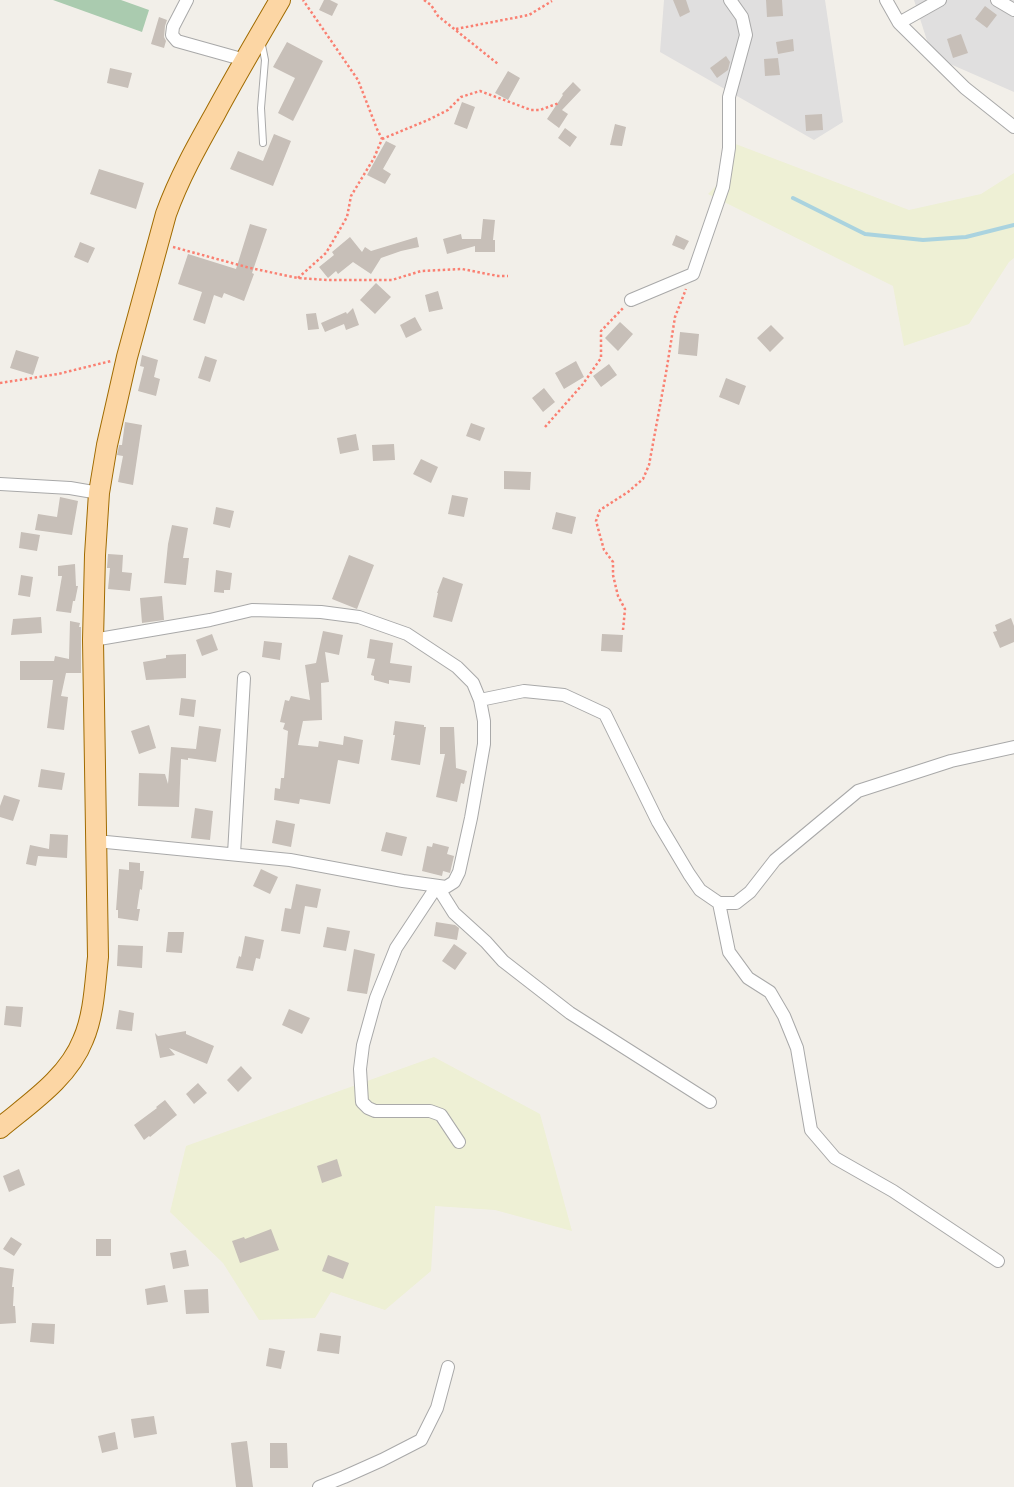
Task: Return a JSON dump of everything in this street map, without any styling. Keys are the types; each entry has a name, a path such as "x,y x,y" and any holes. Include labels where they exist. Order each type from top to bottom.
{"main road":[{"path":"0,1128 46,1090 70,1063 84,1040 92,1009 98,957 93,640 95,554 99,493 107,444 128,357 158,242 174,191 188,162 280,0"}],"street":[{"path":"187,0 173,28 172,35 177,41 245,60"},
{"path":"631,300 693,274 723,187 729,148 729,98 746,35 742,17 730,0"},
{"path":"886,0 899,23 966,88 1014,127"},
{"path":"899,23 940,0"},
{"path":"997,0 1014,10"},
{"path":"0,484 70,488 99,493"},
{"path":"93,640 210,620 252,610 321,612 358,617 406,634 457,667 473,683 480,700 484,721 484,744 459,872 450,885 446,887 290,860 96,841"},
{"path":"234,854 244,678"},
{"path":"480,700 524,691 564,695 605,714 658,822 689,874 700,890 719,902 736,903 750,892 775,860 858,791 952,762 1014,747"},
{"path":"437,886 454,913 486,942 503,961 570,1013 710,1102"},
{"path":"437,886 396,948 376,998 363,1044 360,1069 362,1102 368,1108 375,1111 430,1111 441,1114 459,1142"},
{"path":"719,902 729,952 748,978 770,992 784,1016 797,1048 811,1130 835,1158 893,1191 998,1261"},
{"path":"319,1487 344,1478 421,1440 437,1408 448,1367"}],"lane":[{"path":"260,35 264,46 265,60 261,108 263,143"}],"path":[{"path":"303,0 358,80 382,139"},
{"path":"424,0 431,5 438,16 498,64"},
{"path":"456,30 529,15 552,0"},
{"path":"298,278 326,253 347,217 351,196 374,158 382,139 428,120 448,110 461,98 480,91 531,110 540,110 559,103"},
{"path":"158,242 250,268 298,278 392,280 421,271 462,269 498,276 508,276"},
{"path":"623,630 625,609 618,596 613,575 613,562 604,550 596,521 600,510 628,492 643,478 649,465 674,317 693,274"},
{"path":"546,427 583,384 600,358 601,331 631,300"},
{"path":"0,383 58,374 128,357"}],"shaded area":[{"path":"664,0 825,0 843,122 814,140 660,52"},
{"path":"914,0 1014,0 1014,92 932,56"}],"green space":[{"path":"53,0 121,0 149,10 142,32"},
{"path":"733,143 909,210 981,194 1014,173 1014,258 1009,262 969,324 904,346 893,286 708,194 719,183"},
{"path":"434,1057 540,1114 572,1231 495,1210 435,1206 431,1271 385,1310 331,1292 315,1318 259,1320 223,1263 170,1212 186,1146"}],"building":[{"path":"324,0 330,0 338,4 332,16 319,10"},
{"path":"673,0 686,0 690,12 680,17"},
{"path":"766,0 782,0 783,16 767,17"},
{"path":"985,6 997,15 987,28 975,19"},
{"path":"159,17 167,20 164,48 151,44"},
{"path":"961,34 968,53 953,58 947,39"},
{"path":"793,39 794,51 778,54 776,42"},
{"path":"287,42 323,61 293,121 278,113 295,78 273,67"},
{"path":"726,56 730,62 728,70 717,78 710,68"},
{"path":"778,58 780,75 765,76 764,59"},
{"path":"110,68 132,73 128,88 107,83"},
{"path":"508,71 520,78 508,100 495,93"},
{"path":"573,82 581,90 562,110 568,114 559,128 547,119 562,94"},
{"path":"462,102 475,107 467,129 454,124"},
{"path":"822,114 823,130 806,131 805,115"},
{"path":"615,124 626,127 622,146 610,145"},
{"path":"565,128 577,137 570,147 558,138"},
{"path":"274,134 291,141 273,186 230,169 238,151 263,161"},
{"path":"386,141 396,146 383,169 391,174 385,184 367,175"},
{"path":"99,169 144,183 136,209 90,194"},
{"path":"483,219 495,220 493,240 495,240 495,252 475,252 475,246 447,254 443,239 461,234 462,239 481,239"},
{"path":"250,224 267,229 244,301 224,293 222,298 214,295 205,324 193,320 202,292 178,284 188,254 236,269"},
{"path":"676,235 689,241 684,250 672,245"},
{"path":"350,237 362,252 365,247 371,251 417,237 419,247 381,258 371,274 353,262 338,274 336,271 328,278 319,267 334,255 332,252"},
{"path":"80,242 95,248 88,263 74,257"},
{"path":"376,283 391,297 375,314 360,300"},
{"path":"438,291 443,309 429,312 425,295"},
{"path":"353,308 359,325 346,330 344,324 325,332 321,323 346,312 347,314"},
{"path":"316,313 319,329 308,330 306,314"},
{"path":"415,317 422,330 406,338 400,325"},
{"path":"620,322 633,334 618,351 605,338"},
{"path":"771,325 784,338 770,352 757,338"},
{"path":"680,332 699,334 697,356 678,354"},
{"path":"16,350 39,357 33,375 10,368"},
{"path":"142,355 158,360 154,377 160,379 156,396 138,391 144,367 140,366"},
{"path":"205,356 217,360 210,382 198,378"},
{"path":"576,361 584,377 564,389 555,373"},
{"path":"609,364 617,375 601,387 593,376"},
{"path":"726,378 746,386 739,405 719,397"},
{"path":"544,388 555,402 543,412 532,398"},
{"path":"125,422 142,425 133,485 118,482 123,456 117,455 119,445 122,445"},
{"path":"471,423 485,428 480,441 466,436"},
{"path":"356,434 359,450 340,454 337,438"},
{"path":"394,444 395,460 373,461 372,445"},
{"path":"421,459 438,467 431,483 413,474"},
{"path":"504,471 531,472 530,490 504,489"},
{"path":"452,495 468,498 464,517 448,514"},
{"path":"60,497 78,501 72,535 35,530 38,514 57,517"},
{"path":"216,507 234,511 230,528 213,524"},
{"path":"556,512 576,517 572,534 552,529"},
{"path":"172,525 188,528 183,558 189,558 186,585 164,583"},
{"path":"21,532 40,535 37,551 19,548"},
{"path":"108,554 123,555 122,572 132,573 130,591 108,589 110,568 107,568"},
{"path":"349,555 374,565 357,609 332,599"},
{"path":"75,564 76,586 78,586 71,613 56,611 62,576 58,576 58,566"},
{"path":"216,570 232,573 230,590 224,590 224,593 214,592"},
{"path":"21,575 33,577 30,597 18,595"},
{"path":"443,577 463,584 452,622 433,617 437,593"},
{"path":"162,596 164,620 142,623 140,598"},
{"path":"41,617 42,633 11,635 13,619"},
{"path":"1011,618 1014,626 1014,642 1000,648 993,632 997,631 995,625"},
{"path":"70,621 80,623 79,627 81,627 81,673 66,673 61,696 68,697 64,730 47,728 53,680 20,680 20,661 54,661 55,656 69,659"},
{"path":"323,631 343,635 339,655 325,652 329,682 321,683 322,720 303,721 298,745 318,747 319,741 343,745 344,736 363,740 359,764 338,760 330,804 300,799 299,804 274,800 275,788 280,789 281,778 284,778 288,731 283,729 285,723 280,722 285,700 289,701 291,696 310,700 305,665 316,663"},
{"path":"212,634 218,650 202,656 196,640"},
{"path":"602,634 623,635 622,652 601,651"},
{"path":"370,639 393,643 390,663 412,666 410,683 389,680 389,684 374,680 374,676 371,675 375,659 367,658"},
{"path":"264,641 282,643 280,660 262,657"},
{"path":"186,654 186,678 146,680 143,662 166,658 166,655"},
{"path":"181,698 196,700 194,717 179,715"},
{"path":"395,721 424,725 426,727 420,765 391,760"},
{"path":"149,725 156,748 139,754 131,731"},
{"path":"199,726 221,729 216,762 188,758 188,760 181,759 179,807 138,806 139,773 165,774 168,784 171,747 196,749"},
{"path":"440,727 454,727 456,768 467,771 464,784 461,783 457,802 436,797 445,754 440,754"},
{"path":"41,769 65,773 62,790 38,787"},
{"path":"4,795 20,800 13,821 0,817 0,806"},
{"path":"195,808 213,811 210,840 191,838"},
{"path":"276,820 295,824 291,847 272,843"},
{"path":"386,832 407,837 402,856 381,851"},
{"path":"50,834 68,835 67,858 38,856 36,866 26,864 30,845 49,849"},
{"path":"433,843 449,847 447,854 454,856 450,873 443,871 442,876 422,871 427,846 432,847"},
{"path":"129,862 140,863 140,871 144,871 137,909 140,909 138,921 118,918 118,910 116,910 119,869 129,870"},
{"path":"261,869 278,877 270,894 253,886"},
{"path":"296,884 321,889 317,908 305,906 300,934 281,931 285,908 291,909"},
{"path":"436,922 455,925 459,928 457,940 434,936"},
{"path":"327,927 350,931 346,951 323,947"},
{"path":"168,932 184,932 182,953 166,952"},
{"path":"245,936 264,940 260,959 256,958 253,971 236,968 239,956 241,957"},
{"path":"454,944 467,953 455,970 442,961"},
{"path":"118,945 143,946 142,968 117,966"},
{"path":"354,949 375,954 367,994 347,991"},
{"path":"6,1006 23,1007 21,1027 4,1025"},
{"path":"289,1009 310,1018 302,1034 282,1025"},
{"path":"119,1010 134,1013 132,1031 116,1029"},
{"path":"186,1031 186,1034 214,1046 207,1064 169,1048 175,1055 160,1058 155,1033 158,1036"},
{"path":"241,1066 252,1078 238,1092 227,1080"},
{"path":"198,1083 207,1093 194,1104 186,1094"},
{"path":"165,1100 177,1115 144,1140 134,1125"},
{"path":"337,1159 342,1176 322,1183 317,1166"},
{"path":"19,1169 25,1185 9,1192 3,1176"},
{"path":"271,1229 279,1250 240,1263 232,1241 244,1237 245,1239"},
{"path":"11,1237 22,1244 14,1256 3,1249"},
{"path":"96,1239 111,1239 111,1256 96,1256"},
{"path":"186,1250 189,1266 173,1269 170,1253"},
{"path":"328,1255 349,1263 343,1279 322,1271"},
{"path":"0,1267 14,1269 12,1287 14,1287 13,1306 15,1306 16,1323 0,1324"},
{"path":"165,1285 168,1302 147,1305 145,1289"},
{"path":"208,1289 209,1313 186,1314 184,1290"},
{"path":"32,1323 55,1324 54,1344 30,1342"},
{"path":"320,1333 341,1336 339,1354 317,1351"},
{"path":"269,1348 285,1351 281,1369 266,1366"},
{"path":"154,1416 157,1434 134,1438 131,1419"},
{"path":"115,1432 118,1449 102,1453 98,1436"},
{"path":"247,1441 253,1487 236,1487 231,1443"},
{"path":"270,1443 287,1443 288,1468 270,1468"}],"waterway":[{"path":"793,198 865,234 923,240 966,237 1014,225"}]}
